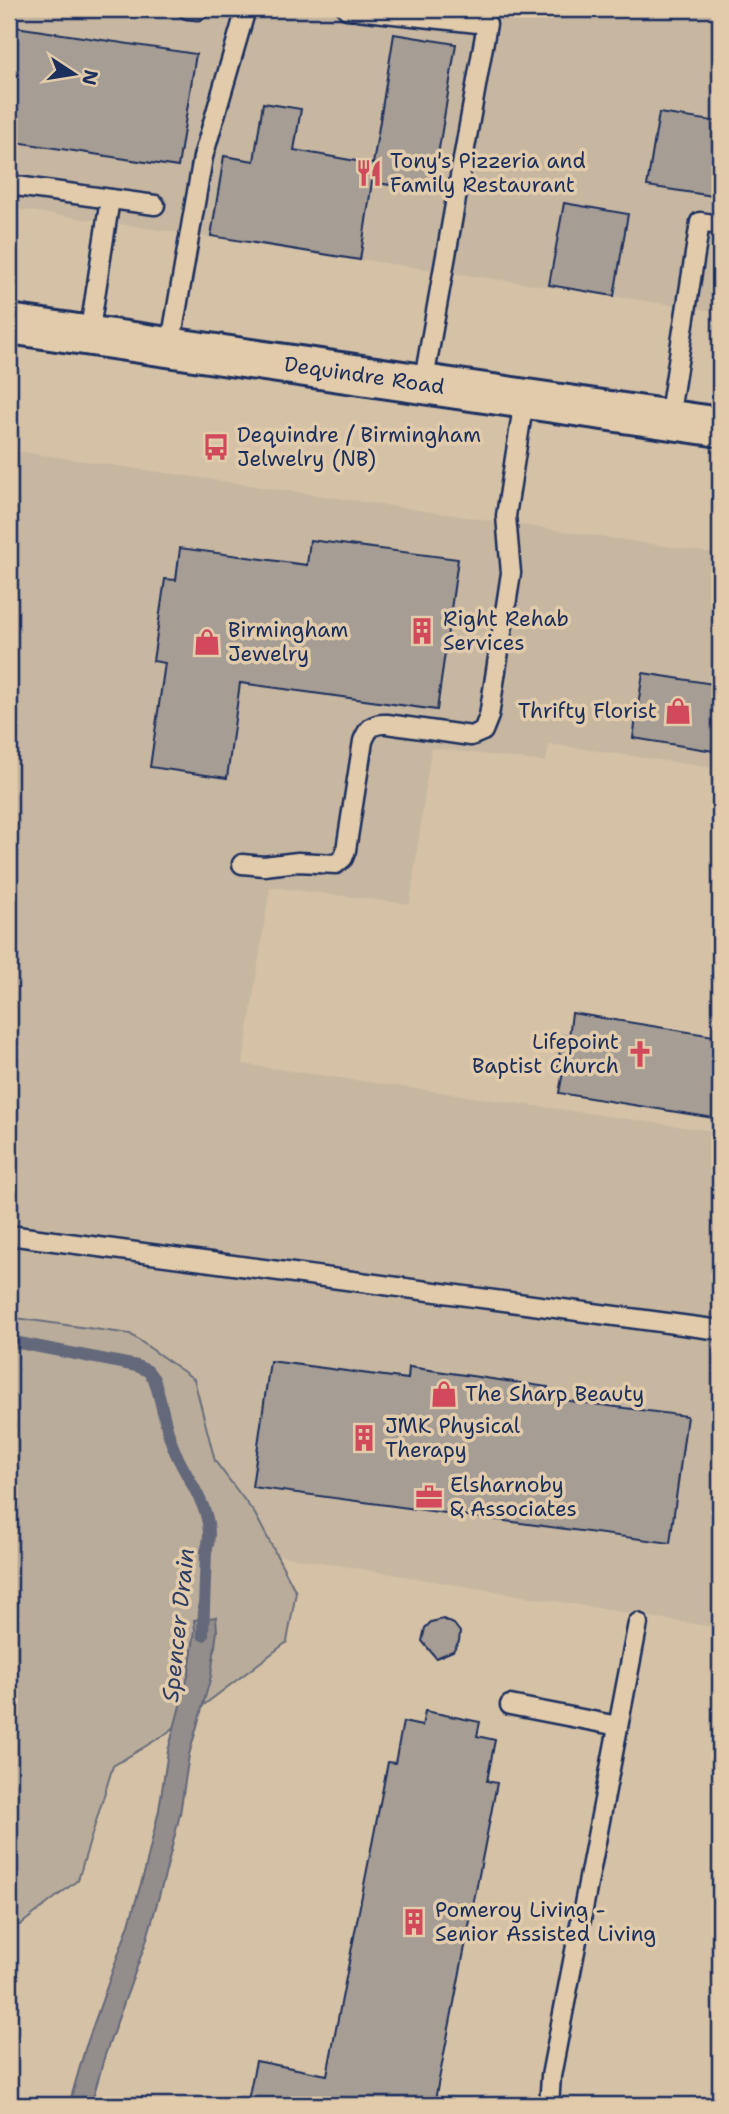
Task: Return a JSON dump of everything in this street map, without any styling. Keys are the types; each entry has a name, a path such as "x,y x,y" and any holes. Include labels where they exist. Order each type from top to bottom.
{"main road":[{"name":"Dequindre Road","path":"9,324 720,427"}],"lane":[{"path":"170,348 203,157 246,9"},
{"path":"346,9 487,24 423,384"},
{"path":"9,185 155,205"},
{"path":"89,336 110,199"},
{"path":"669,419 700,222 720,225"},
{"path":"242,864 336,864 343,858 363,741 371,727 378,723 471,736 483,731 489,716 511,573 506,516 524,400"},
{"path":"9,1235 720,1330"},
{"path":"549,2105 551,2076 638,1623"},
{"path":"510,1705 618,1726"}],"shaded area":[{"path":"9,9 720,9 720,312 9,208"},
{"path":"9,450 720,554 720,769 549,744 546,762 431,748 410,904 270,887 243,1064 720,1132 718,1628 9,1511"},
{"path":"9,1317 130,1334 194,1379 215,1461 255,1514 296,1592 287,1642 164,1735 113,1766 78,1880 20,1925 9,1923"},
{"path":"216,1617 217,1631 211,1676 189,1755 180,1814 146,1942 105,2055 91,2105 69,2105 145,1870 159,1810 168,1751 189,1672 194,1620"}],"building":[{"path":"9,26 196,54 178,167 9,141"},
{"path":"394,34 456,44 432,192 372,182 360,260 211,236 224,156 254,161 263,103 301,109 294,150 373,164"},
{"path":"659,113 720,122 720,197 647,186"},
{"path":"564,203 628,214 614,296 549,285"},
{"path":"310,540 458,559 437,710 240,683 227,778 150,767 165,663 153,661 165,579 176,580 180,548 307,565"},
{"name":"Thrifty Florist","path":"643,673 720,685 720,752 633,738"},
{"name":"Lifepoint Baptist Church","path":"572,1013 720,1037 720,1119 559,1093 563,1072 557,1071 562,1035 569,1037"},
{"path":"270,1361 408,1379 409,1367 548,1387 546,1398 687,1416 670,1543 252,1487"},
{"path":"443,1619 454,1624 460,1632 459,1641 453,1651 436,1658 422,1641 425,1628 431,1622"},
{"name":"Pomeroy Living - Senior Assisted Living","path":"425,1711 480,1722 477,1736 495,1740 487,1781 497,1783 434,2105 247,2105 256,2061 327,2075 388,1762 395,1763 403,1722 422,1726"}],"waterway":[{"name":"Spencer Drain","path":"9,1341 137,1366 148,1371 154,1379 171,1441 198,1495 208,1523 203,1635"}],"place":[{"name":"Tony's Pizzeria and Family Restaurant","path":"369,173"},
{"name":"Dequindre / Birmingham Jelwelry (NB)","path":"216,447"},
{"name":"Right Rehab Services","path":"422,631"},
{"name":"Birmingham Jewelry","path":"207,642"},
{"name":"Thrifty Florist","path":"678,711"},
{"name":"Lifepoint Baptist Church","path":"640,1054"},
{"name":"The Sharp Beauty","path":"444,1394"},
{"name":"JMK Physical Therapy","path":"364,1438"},
{"name":"Elsharnoby & Associates","path":"429,1497"},
{"name":"Pomeroy Living - Senior Assisted Living","path":"414,1922"}]}
